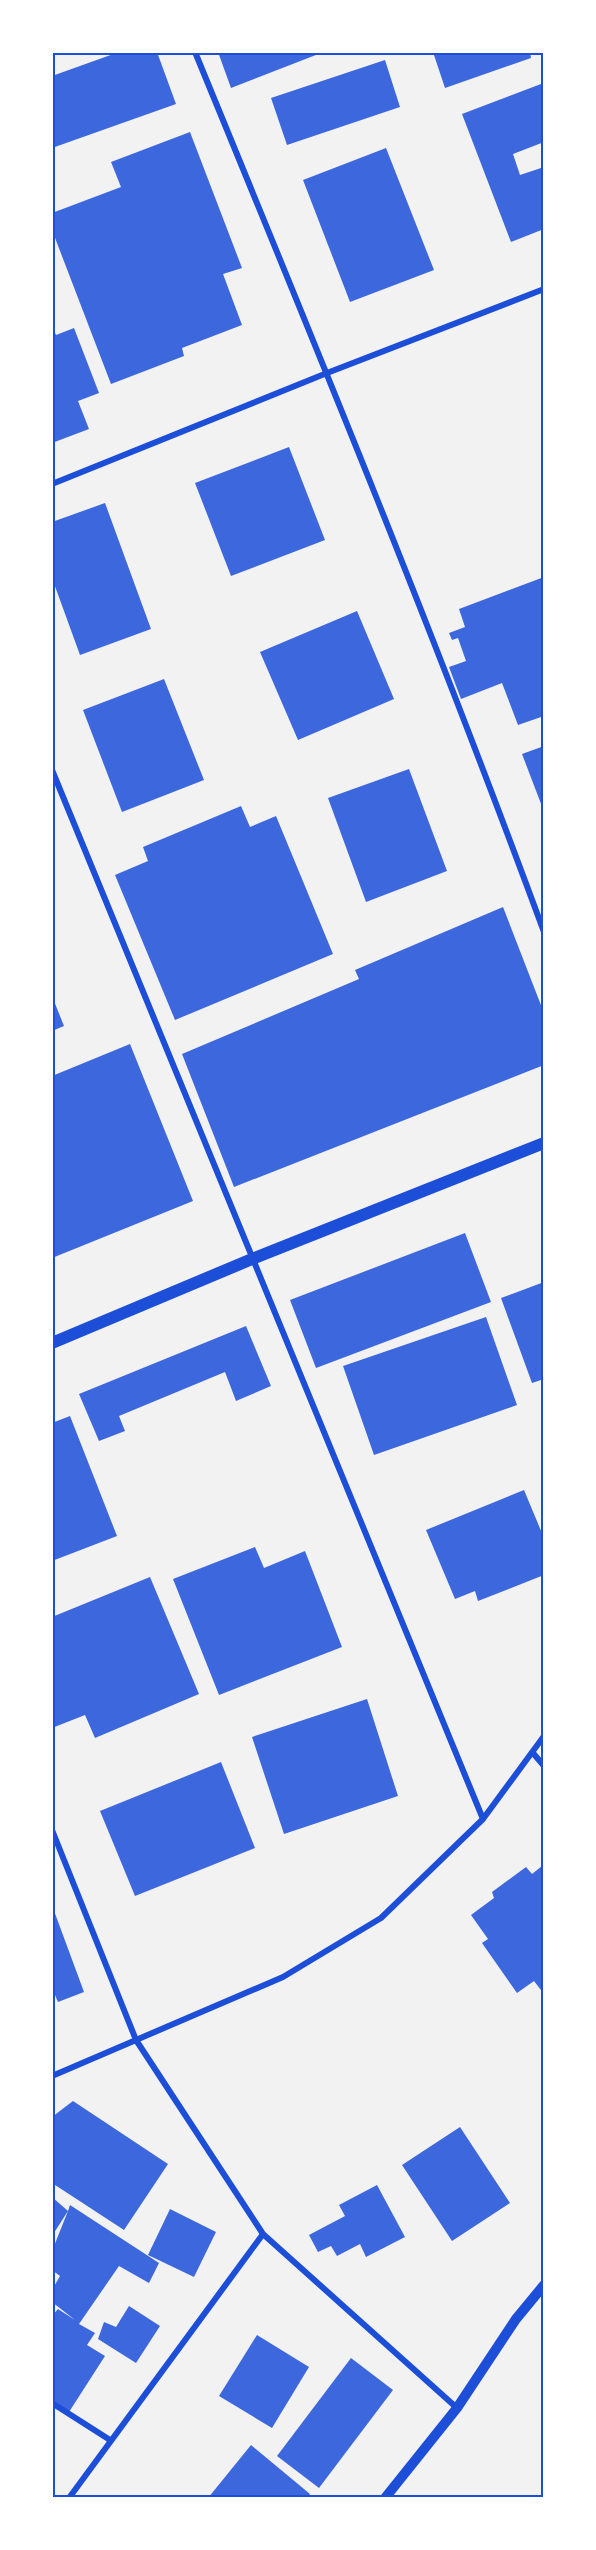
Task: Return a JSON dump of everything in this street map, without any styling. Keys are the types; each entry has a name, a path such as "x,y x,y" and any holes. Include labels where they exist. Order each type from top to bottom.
{"main road":[{"path":"52,1343 252,1259 543,1143"}],"street":[{"path":"195,52 327,373 484,771 543,932"},
{"path":"52,484 543,289"},
{"path":"52,770 483,1819"},
{"path":"52,2076 283,1977 381,1918 483,1819 533,1753 543,1736"},
{"path":"533,1753 543,1766"},
{"path":"52,1830 136,2040 264,2234 457,2408"},
{"path":"69,2498 264,2234"},
{"path":"385,2498 457,2408 516,2319 543,2285"},
{"path":"52,2403 110,2440"}],"building":[{"path":"119,52 157,52 176,104 52,148 52,76"},
{"path":"218,52 321,52 321,53 231,88"},
{"path":"433,52 530,52 531,58 445,88"},
{"path":"385,60 400,107 287,145 271,98"},
{"path":"541,84 544,90 544,142 513,154 520,175 544,167 544,229 511,242 462,114"},
{"path":"190,132 242,268 223,274 242,325 182,348 184,356 111,384 52,230 52,213 121,187 111,162"},
{"path":"386,148 434,270 350,302 303,180"},
{"path":"52,326 56,335 74,328 99,393 78,401 89,429 52,443"},
{"path":"289,447 325,540 231,576 195,483"},
{"path":"105,503 151,629 80,655 52,578 52,522"},
{"path":"544,577 544,716 518,725 502,683 461,699 449,667 466,661 458,638 452,640 449,633 465,627 459,609"},
{"path":"357,611 394,699 298,740 260,652"},
{"path":"164,679 204,780 122,812 83,710"},
{"path":"544,746 544,809 543,809 522,754"},
{"path":"409,769 447,871 366,902 328,798"},
{"path":"241,806 250,827 276,816 333,954 175,1020 115,875 148,861 143,847"},
{"path":"503,907 544,1013 544,1065 234,1187 182,1054 359,979 355,970"},
{"path":"52,996 64,1026 52,1031"},
{"path":"130,1044 193,1201 52,1258 52,1076"},
{"path":"465,1233 491,1302 316,1368 290,1300"},
{"path":"544,1282 544,1379 532,1383 501,1298"},
{"path":"486,1317 517,1405 374,1455 343,1366"},
{"path":"246,1326 271,1386 236,1401 225,1372 119,1416 125,1431 99,1441 79,1394"},
{"path":"70,1416 117,1536 52,1561 52,1423"},
{"path":"524,1490 544,1538 544,1575 478,1601 475,1591 455,1599 426,1530"},
{"path":"255,1547 264,1568 305,1551 342,1647 219,1695 173,1579"},
{"path":"150,1577 199,1694 95,1738 85,1715 52,1728 52,1617"},
{"path":"367,1699 398,1796 284,1834 252,1737"},
{"path":"221,1762 255,1848 135,1896 100,1811"},
{"path":"542,1866 544,1994 534,1981 517,1993 482,1943 488,1939 471,1915 494,1898 492,1892 526,1867 532,1874"},
{"path":"53,1908 84,1992 58,2002 52,1988"},
{"path":"73,2101 168,2164 124,2230 52,2183 52,2117"},
{"path":"460,2127 510,2203 452,2241 402,2165"},
{"path":"377,2185 405,2237 366,2257 360,2244 337,2256 331,2246 318,2252 309,2235 345,2216 339,2205"},
{"path":"52,2197 68,2211 52,2236"},
{"path":"70,2205 159,2263 149,2283 119,2266 79,2324 95,2333 87,2345 105,2356 69,2412 52,2401 52,2316 58,2309 75,2320 52,2302 52,2290 60,2276 52,2270 52,2251"},
{"path":"170,2209 216,2232 194,2277 148,2255"},
{"path":"129,2306 160,2326 136,2363 98,2339 104,2322 116,2327"},
{"path":"257,2335 309,2367 272,2428 219,2396"},
{"path":"351,2358 393,2390 319,2488 277,2456"},
{"path":"251,2445 310,2494 307,2498 208,2498"}]}
